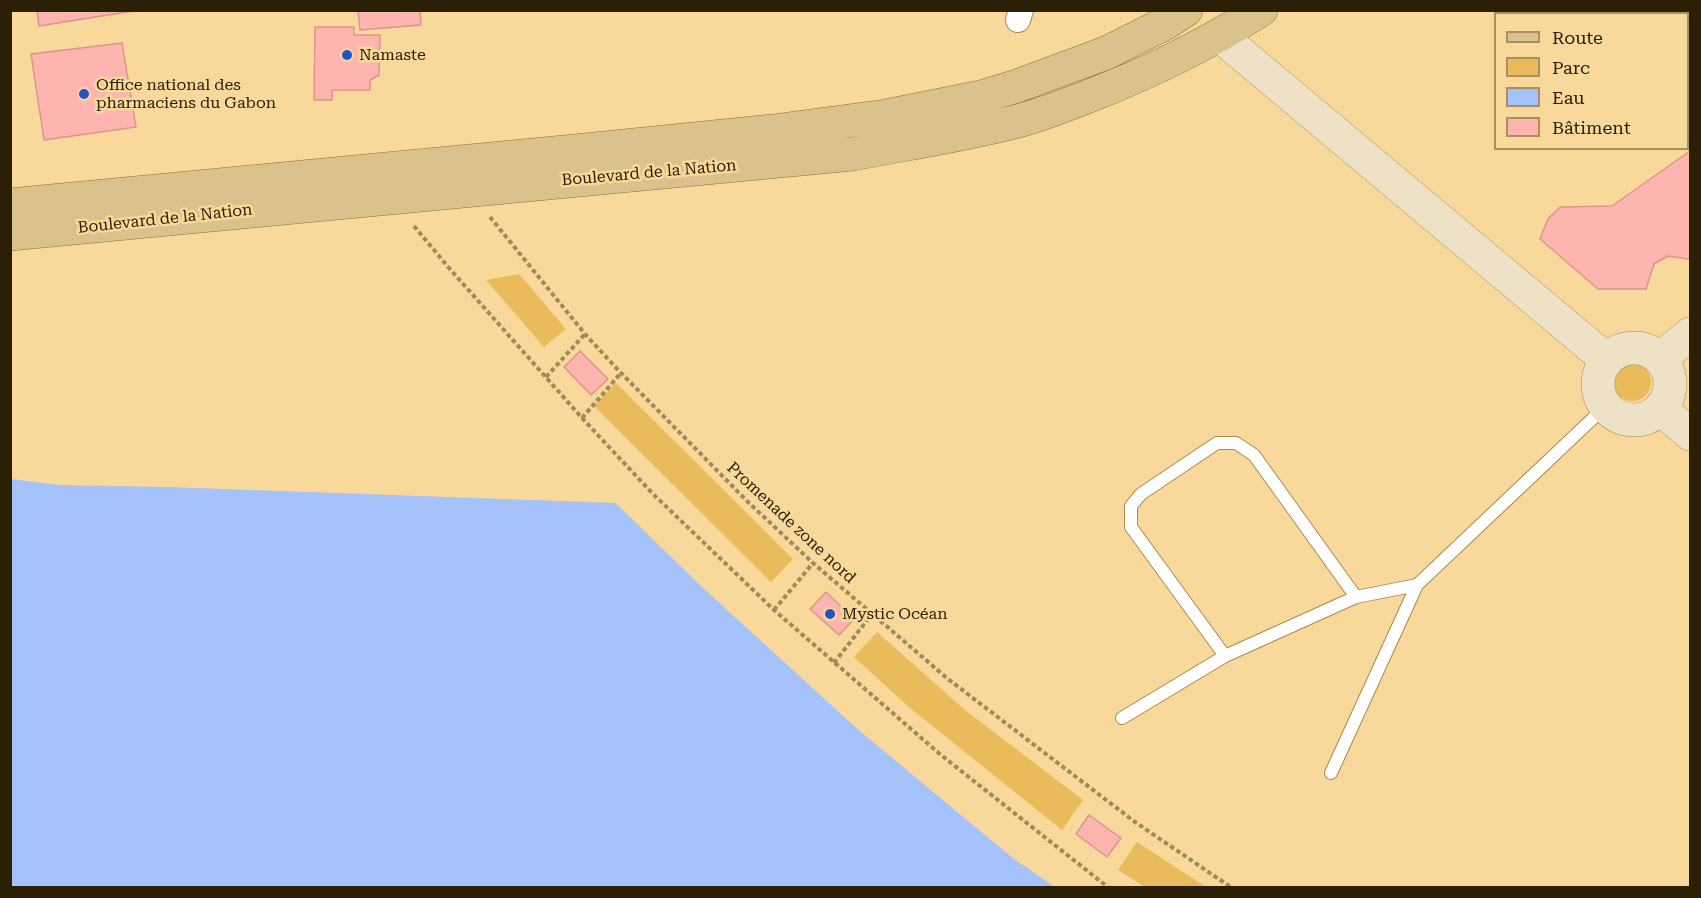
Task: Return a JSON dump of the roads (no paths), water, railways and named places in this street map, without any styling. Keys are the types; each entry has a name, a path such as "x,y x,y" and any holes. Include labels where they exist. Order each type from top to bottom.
{"main road":[{"name":"Boulevard de la Nation","path":"10,205 668,142 886,116 981,97 1017,86 1106,53 1186,10"},
{"name":"Boulevard de la Nation","path":"10,234 853,154 958,135 1012,123 1053,110 1171,62 1221,36 1261,10"},
{"path":"1221,36 1607,360"},
{"path":"1660,358 1690,334"},
{"path":"1627,348 1640,348 1660,358 1670,378 1670,389 1660,408 1650,416 1626,419 1615,414 1606,406 1600,395 1598,382 1607,360 1616,352 1627,348"},
{"path":"1660,408 1690,434"}],"lane":[{"path":"1331,773 1417,585 1606,406"},
{"path":"1225,656 1131,527 1131,506 1141,494 1217,443 1236,443 1254,455 1356,597"},
{"path":"1122,718 1225,656 1356,597 1417,585"}],"water":[{"path":"11,479 60,485 616,503 700,585 860,731 1013,858 1055,887 11,888"}],"place":[{"name":"Namaste","path":"347,55"},
{"name":"Office national des pharmaciens du Gabon","path":"84,94"},
{"name":"Mystic Océan","path":"830,614"}]}
